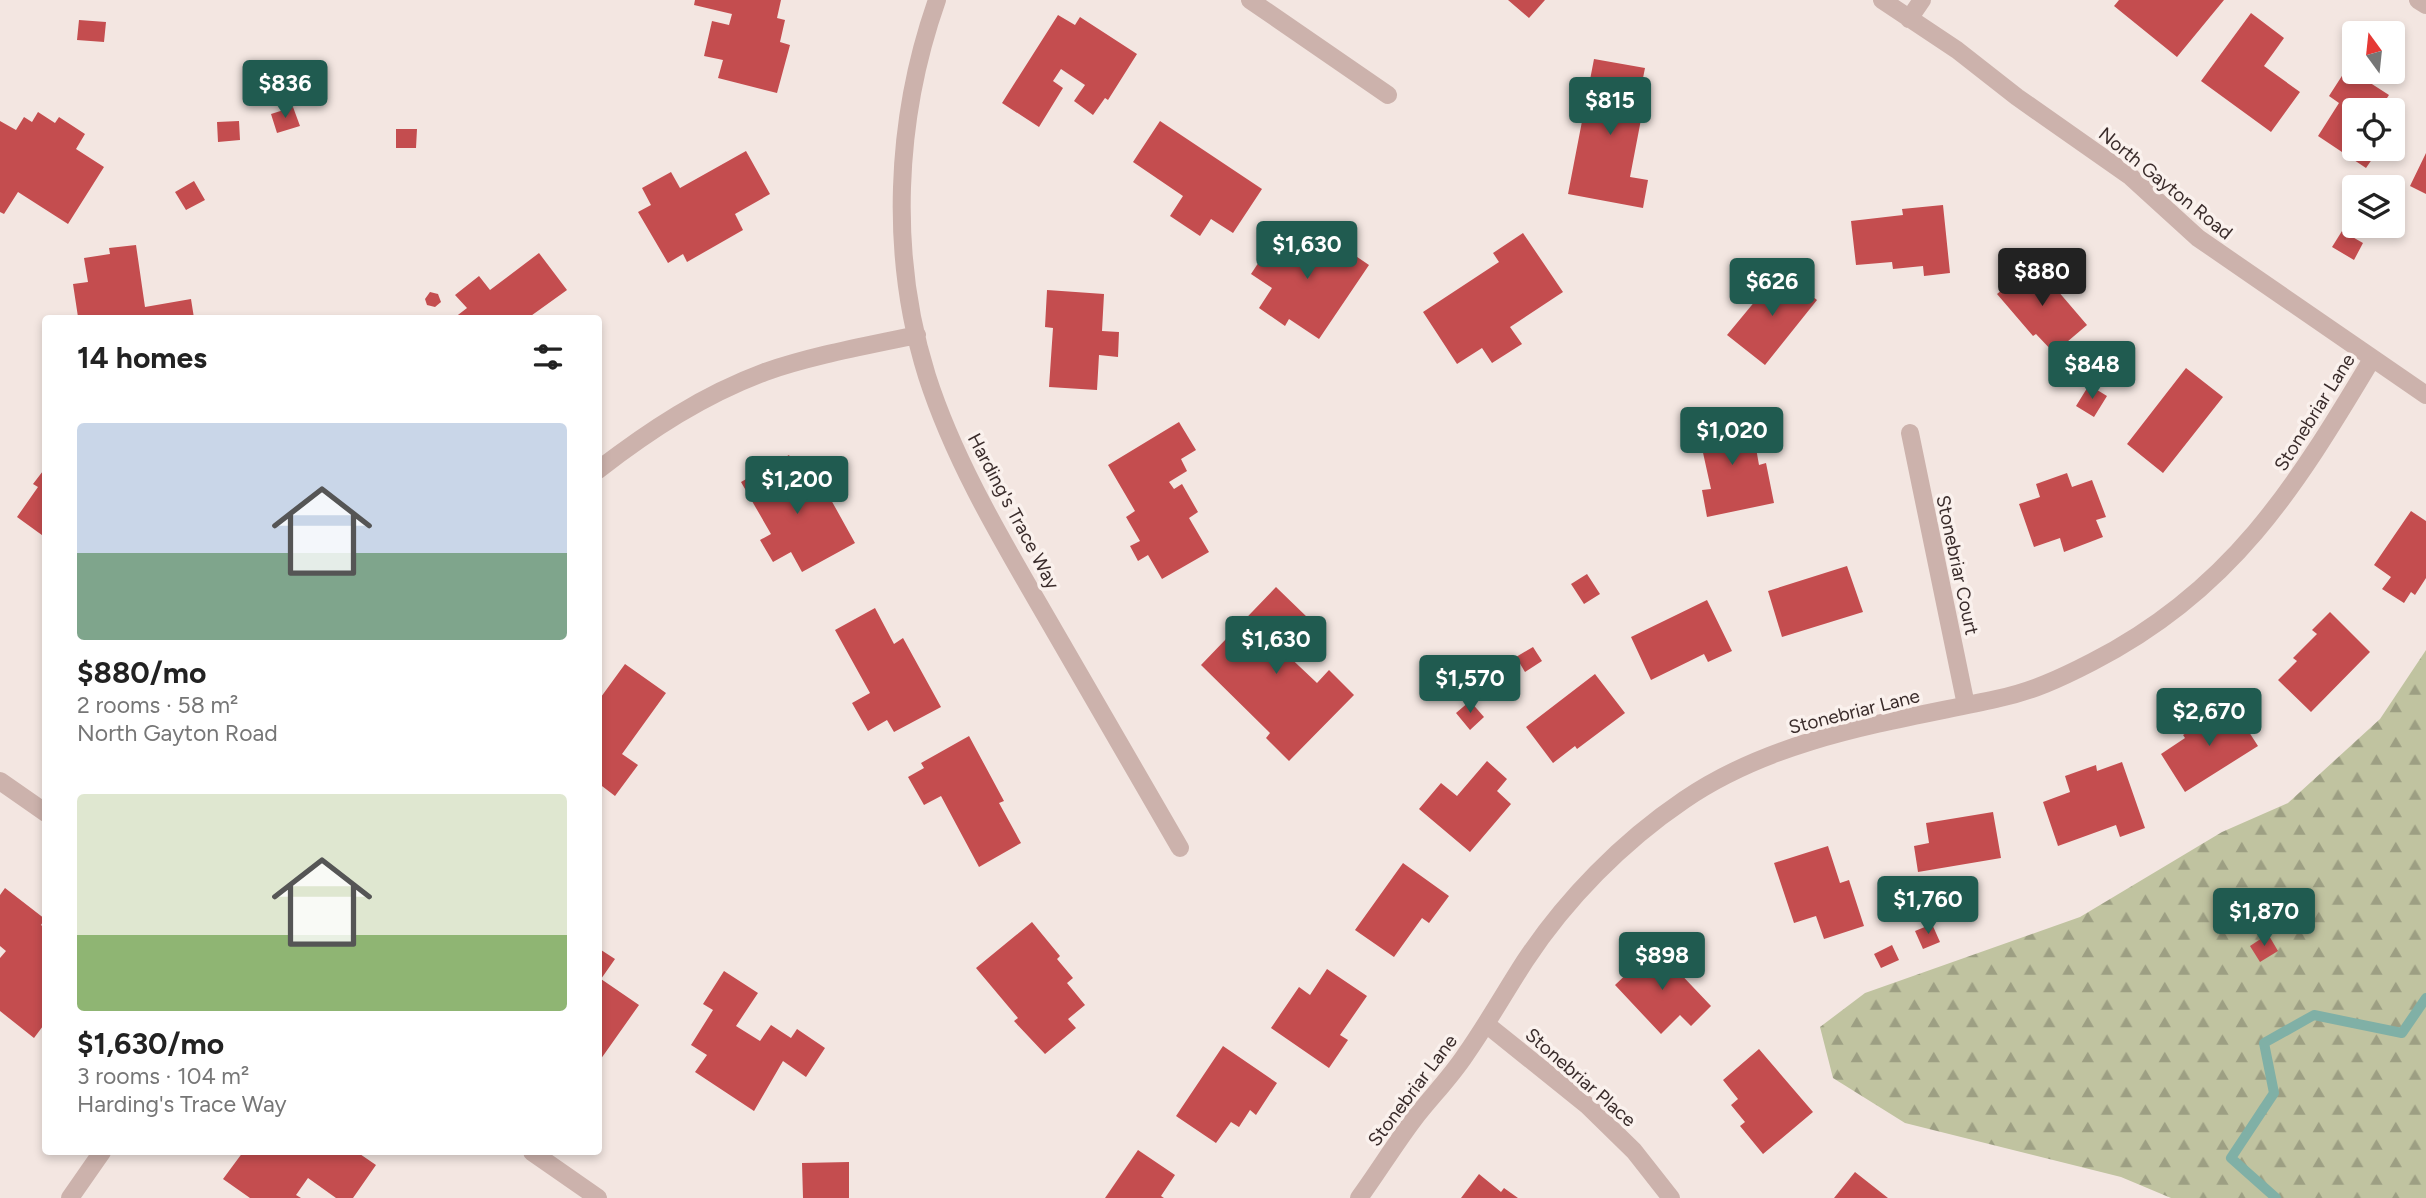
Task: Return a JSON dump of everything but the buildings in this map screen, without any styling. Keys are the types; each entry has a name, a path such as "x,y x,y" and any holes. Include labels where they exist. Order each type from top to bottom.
{"street":[{"name":"Harding's Trace Way","path":"937,0 919,54 904,143 904,245 917,335 937,401 966,472 994,527 1180,848"},
{"path":"1250,0 1388,95"},
{"name":"North Gayton Road","path":"1882,0 2131,177 2198,238 2426,395"},
{"path":"1909,19 1922,0"},
{"path":"2418,0 2426,5"},
{"path":"602,467 637,440 714,394 765,372 811,358 917,335"},
{"name":"Stonebriar Lane","path":"1359,1198 1486,1024 1527,958 1579,891 1624,846 1683,800 1710,784 1788,748 1852,729 1966,705 2049,683 2128,644 2174,612 2228,566 2265,524 2319,447 2372,359"},
{"name":"Stonebriar Court","path":"1910,433 1966,705"},
{"path":"0,781 42,810"},
{"name":"Stonebriar Place","path":"1486,1024 1588,1106 1634,1152 1671,1198"},
{"path":"70,1198 100,1155"},
{"path":"536,1155 598,1198"}],"green space":[{"path":"2426,650 2426,1198 2171,1198 2121,1177 1905,1123 1833,1078 1820,1027 1865,993 2080,917 2222,832 2288,803 2380,719"}],"waterway":[{"path":"2276,1198 2231,1158 2274,1093 2264,1043 2314,1015 2402,1033 2426,998"}]}
